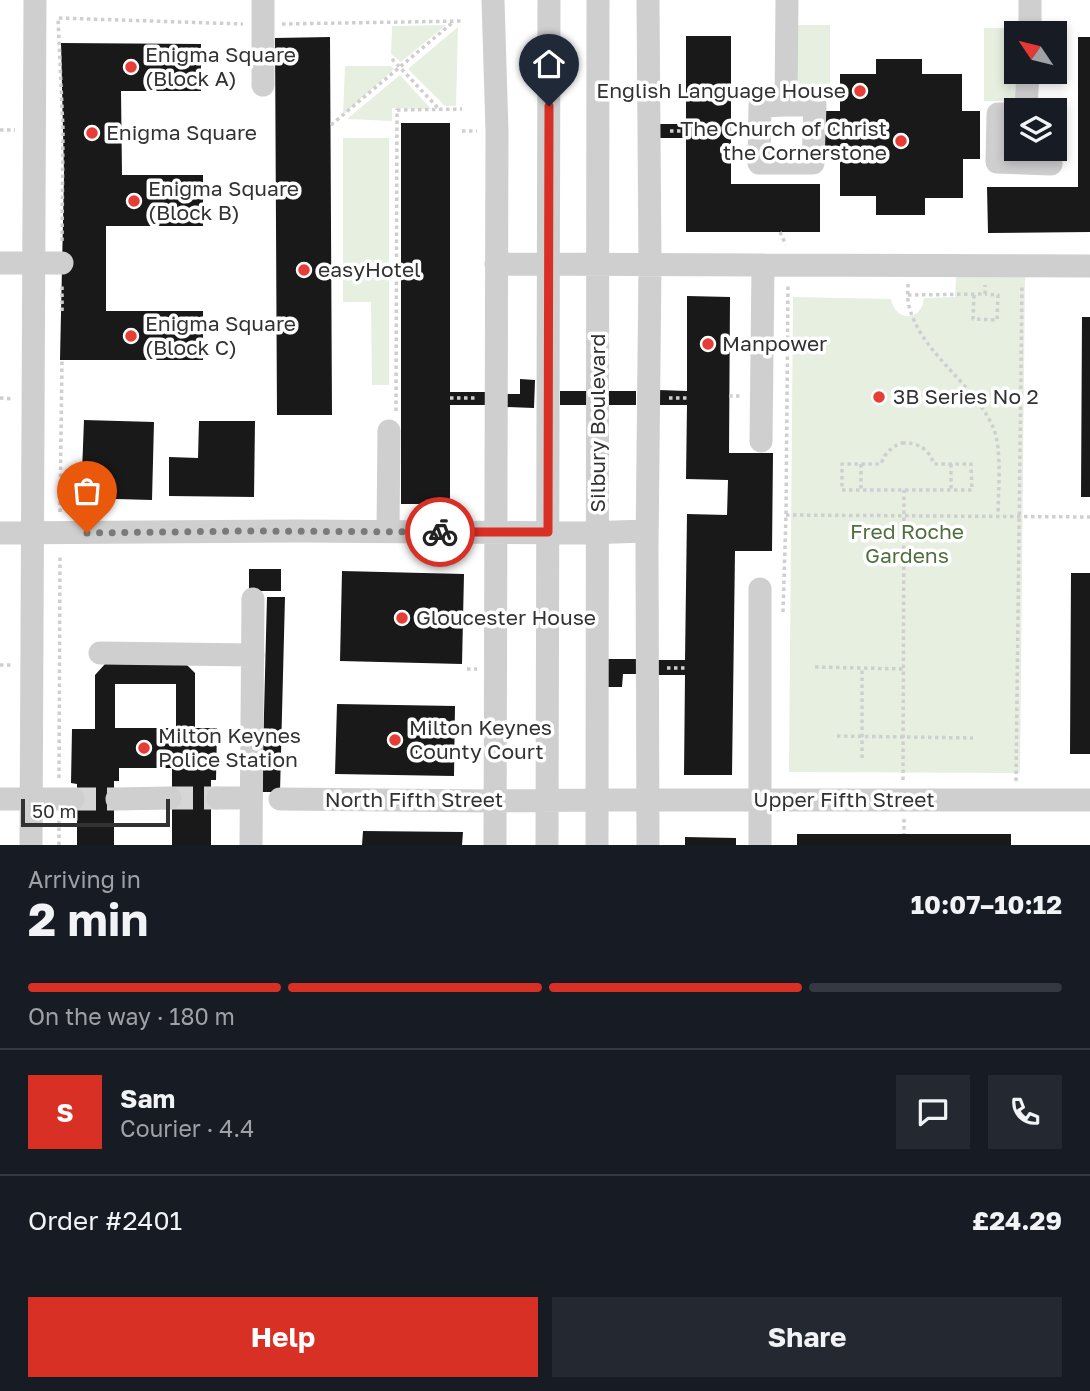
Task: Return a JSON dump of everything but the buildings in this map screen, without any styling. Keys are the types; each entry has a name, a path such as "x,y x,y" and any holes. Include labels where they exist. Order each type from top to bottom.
{"street":[{"path":"32,845 35,0"},
{"path":"262,85 264,0"},
{"path":"493,0 497,131 495,845"},
{"path":"547,845 549,0"},
{"name":"Silbury Boulevard","path":"597,845 598,0"},
{"path":"648,0 648,845"},
{"path":"786,105 787,0"},
{"path":"1030,0 1030,21"},
{"path":"1004,114 998,114 997,162 1051,161"},
{"path":"0,263 62,264"},
{"path":"496,264 1090,266"},
{"path":"761,441 763,265"},
{"path":"388,531 389,431"},
{"path":"0,533 647,531"},
{"path":"760,589 760,845"},
{"path":"251,845 253,599"},
{"path":"100,653 253,655"},
{"path":"117,799 170,798"},
{"path":"218,798 251,798"},
{"path":"0,799 66,799"},
{"name":"North Fifth Street","path":"280,799 597,800"},
{"name":"Upper Fifth Street","path":"597,800 1090,800"}],"path":[{"path":"62,311 63,130 58,18 263,24 462,21"},
{"path":"331,125 454,21"},
{"path":"392,60 439,109"},
{"path":"389,431 396,431 397,110 462,109"},
{"path":"462,131 497,131"},
{"path":"648,132 686,131"},
{"path":"909,265 908,303 919,329 984,409 994,427 998,442 998,516"},
{"path":"1016,800 1022,265"},
{"path":"783,624 788,266"},
{"path":"974,295 973,319 997,320 998,295 985,294"},
{"path":"59,845 66,799 61,664 61,360"},
{"path":"910,443 923,448 934,464 971,464 971,490 842,490 842,464 861,464 881,464 890,449 910,443"},
{"path":"861,464 861,490"},
{"path":"951,464 951,490"},
{"path":"904,490 904,834"},
{"path":"786,515 1090,517"},
{"path":"815,667 904,669"},
{"path":"862,668 862,758"},
{"path":"837,736 973,738"}],"green space":[{"path":"446,25 401,62 391,54 392,26"},
{"path":"793,25 830,25 830,98 793,98"},
{"path":"458,27 456,106 445,106 408,69"},
{"path":"984,28 1004,28 1004,84 1018,84 1020,98 984,101"},
{"path":"345,66 391,66 394,69 343,115"},
{"path":"400,75 431,109 392,108 392,121 347,119"},
{"path":"343,138 389,138 389,385 372,385 371,302 343,302"},
{"name":"Fred Roche Gardens","path":"956,276 1025,276 1020,773 789,772 793,297 891,299 898,312 908,316 919,312 924,298 955,297"}],"tunnel":[{"path":"170,798 218,798"},
{"path":"73,799 117,799"}],"way so far":[{"path":"87,533 440,532"}],"place":[{"name":"Enigma Square (Block A)","path":"131,67"},
{"name":"English Language House","path":"860,91"},
{"name":"Enigma Square","path":"92,133"},
{"name":"The Church of Christ the Cornerstone","path":"901,141"},
{"name":"Enigma Square (Block B)","path":"134,201"},
{"name":"easyHotel","path":"304,270"},
{"name":"Enigma Square (Block C)","path":"131,336"},
{"name":"Manpower","path":"708,344"},
{"name":"3B Series No 2","path":"879,397"},
{"name":"Gloucester House","path":"402,618"},
{"name":"Milton Keynes County Court","path":"395,740"},
{"name":"Milton Keynes Police Station","path":"144,748"}],"route":[{"path":"440,532 548,532 549,106"}]}
